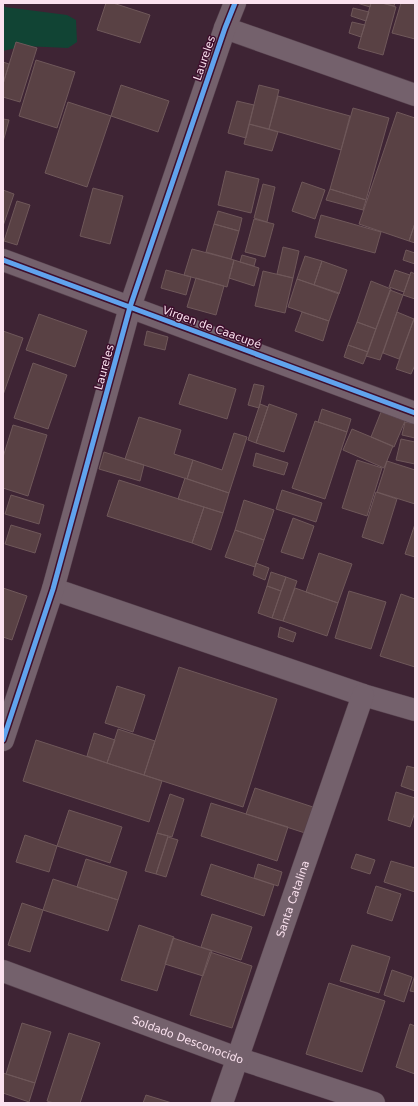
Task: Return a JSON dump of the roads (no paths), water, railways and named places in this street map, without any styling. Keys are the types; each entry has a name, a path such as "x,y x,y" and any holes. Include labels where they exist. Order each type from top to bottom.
{"street":[{"name":"Laureles","path":"3,740 53,589 130,307 225,28 235,3"},
{"path":"225,28 415,95"},
{"name":"Virgen de Caacupé","path":"3,260 415,412"},
{"path":"53,589 363,694 415,710"},
{"name":"Santa Catalina","path":"222,1103 363,694"},
{"name":"Soldado Desconocido","path":"3,971 237,1058 374,1103"}]}
